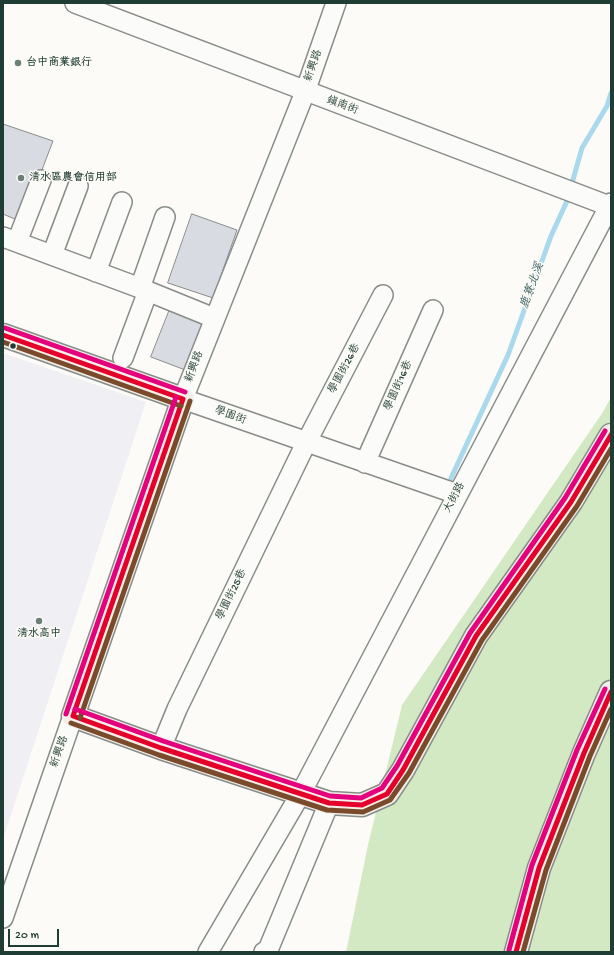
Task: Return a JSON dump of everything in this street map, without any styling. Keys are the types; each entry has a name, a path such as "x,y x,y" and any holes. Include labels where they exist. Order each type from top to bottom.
{"main road":[{"name":"學園街","path":"3,335 183,399"},
{"name":"新興路","path":"73,716 183,399"},
{"path":"73,716 161,748 300,795 329,803 362,805 387,794 403,770 476,636 571,502 611,435"},
{"path":"516,952 539,868 584,754 611,692"}],"street":[{"name":"鎮南街","path":"75,3 580,196 610,204"},
{"name":"新興路","path":"183,399 305,92 336,3"},
{"path":"41,180 10,240 214,318"},
{"path":"52,255 78,186"},
{"path":"96,272 122,202"},
{"name":"大街路","path":"208,952 300,795 610,204"},
{"path":"123,358 165,217"},
{"name":"學園街26巷","path":"306,443 383,295"},
{"name":"學園街16巷","path":"365,463 433,310"},
{"name":"學園街","path":"183,399 306,443 457,494"},
{"name":"學園街25巷","path":"161,748 177,709 306,443"},
{"name":"新興路","path":"3,918 73,716"},
{"path":"264,952 268,950 329,803"}],"shaded area":[{"name":"清水高中","path":"3,353 146,402 3,839"}],"green space":[{"path":"611,397 611,952 346,952 368,845 402,705 603,412"}],"building":[{"name":"清水區農會信用部","path":"3,124 53,141 22,222 3,214"},
{"path":"192,214 237,230 213,298 168,283"},
{"path":"170,309 206,323 188,371 151,357"}],"waterway":[{"name":"鹿寮北溪","path":"451,478 508,355 551,236 567,201 582,148 607,106 611,93"}],"transit line":[{"path":"5,328 185,392"},
{"path":"3,335 183,399"},
{"path":"3,342 181,406"},
{"path":"66,714 176,397"},
{"path":"73,716 183,399"},
{"path":"80,718 190,401"},
{"path":"75,709 163,741 330,796 361,798 382,788 397,766 470,633 565,498 605,431"},
{"path":"73,716 161,748 329,803 362,805 387,794 403,770 476,636 571,502 611,435"},
{"path":"71,723 159,755 327,810 363,812 390,800 409,773 482,640 577,506 611,449"},
{"path":"509,950 532,865 577,750 605,689"},
{"path":"516,952 539,868 584,753 611,692"},
{"path":"523,952 546,870 590,756 611,709"}],"place":[{"name":"台中商業銀行","path":"18,63"},
{"name":"清水區農會信用部","path":"21,178"},
{"name":"清水高中","path":"39,621"}]}
